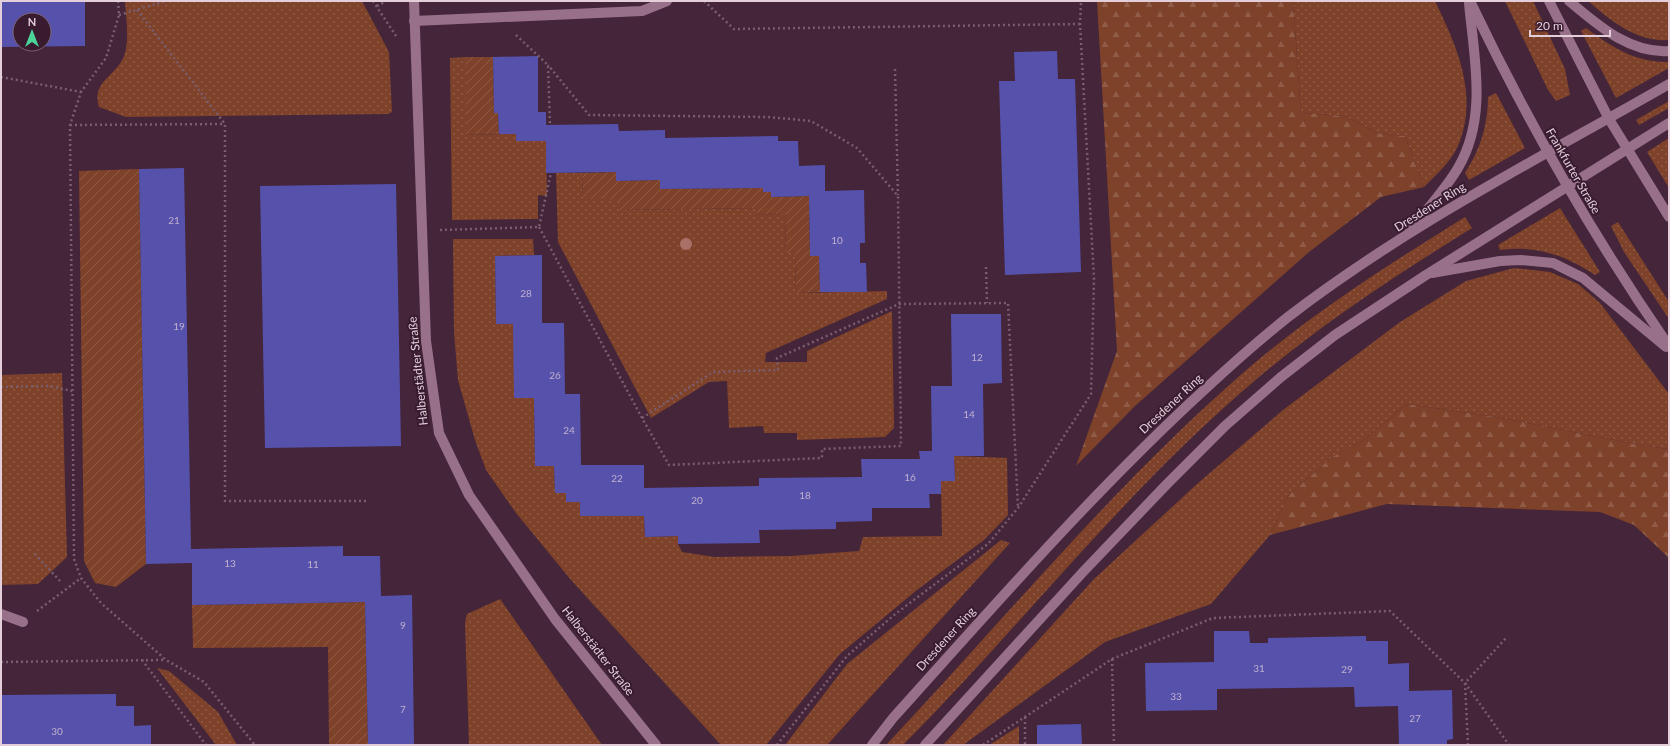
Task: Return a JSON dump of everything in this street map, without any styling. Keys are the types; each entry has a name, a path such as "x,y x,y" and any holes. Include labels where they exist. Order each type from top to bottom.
{"street":[{"name":"Halberstädter Straße","path":"414,1 426,341 439,434 469,495 551,613 656,745"},
{"path":"414,21 642,11 667,1"},
{"path":"1406,236 1458,168 1468,147 1476,115 1477,88 1469,1"},
{"name":"Frankfurter Straße","path":"1469,1 1547,153 1567,188 1626,285 1669,346"},
{"path":"1549,1 1609,119 1669,217"},
{"path":"1569,1 1610,34 1636,46 1669,51"},
{"name":"Dresdener Ring","path":"872,745 893,718 1059,535 1158,432 1243,355 1287,318 1336,282 1406,236 1547,153 1669,84"},
{"path":"925,745 1082,572 1167,484 1225,426 1281,377 1335,335 1426,274 1567,188 1669,123"},
{"path":"1426,274 1500,261 1521,260 1553,263 1583,278 1669,350"},
{"path":"1,614 23,622"}],"path":[{"path":"118,1 119,15 106,58 81,92 70,125 74,559 81,578 101,603 166,660 204,682 255,745"},
{"path":"119,15 166,1"},
{"path":"377,6 385,1"},
{"path":"704,1 734,30 1080,24"},
{"path":"777,745 846,656 894,615 988,544 1018,508 1091,394 1094,279 1080,24 1081,1"},
{"path":"137,10 225,124 225,501 367,501"},
{"path":"512,16 512,31 548,65 589,115 768,117 811,121 857,148 898,196"},
{"path":"548,65 550,125"},
{"path":"551,173 539,228 642,418 670,465 822,458 822,449 901,446 895,69"},
{"path":"1,77 81,92"},
{"path":"70,125 225,124"},
{"path":"422,230 539,228"},
{"path":"986,267 987,303"},
{"path":"642,418 713,372 778,370 777,358 899,304 1008,303 1018,508"},
{"path":"1,387 49,386 72,391"},
{"path":"35,554 60,581"},
{"path":"23,622 81,578"},
{"path":"983,745 1112,659 1213,618 1390,611 1465,683 1509,745"},
{"path":"1468,745 1465,683 1506,638"},
{"path":"1112,659 1114,745"},
{"path":"142,660 206,745"},
{"path":"1,662 166,660"},
{"path":"1025,717 1025,745"}],"green space":[{"path":"125,1 362,1 389,52 392,112 388,114 126,117 99,107 97,99 100,87 117,68 126,49 127,33"},
{"path":"1097,1 1293,1 1301,113 1345,116 1377,133 1405,136 1424,187 1381,197 1309,252 1135,406 1076,466 1117,351"},
{"path":"1293,1 1435,1 1457,52 1466,87 1467,105 1465,123 1460,141 1454,154 1445,166 1424,187 1405,136 1377,133 1345,116 1301,113"},
{"path":"1505,1 1533,1 1565,69 1570,95 1556,101 1548,90"},
{"path":"1588,1 1669,1 1669,40 1657,40 1635,34 1615,23"},
{"path":"1586,28 1615,47 1635,57 1657,62 1669,62 1669,68 1616,98 1581,31"},
{"path":"466,57 466,135 516,134 517,141 546,141 547,196 538,195 538,219 452,220 450,58"},
{"path":"466,57 493,57 494,113 498,113 499,134 466,135"},
{"path":"1496,93 1525,148 1469,180 1465,173 1475,155 1482,137 1487,117 1488,97"},
{"path":"1669,101 1669,108 1639,125 1636,120"},
{"path":"1669,138 1669,188 1647,152"},
{"path":"139,169 146,564 116,587 95,583 84,561 79,171"},
{"path":"616,172 617,181 660,180 661,189 763,188 763,192 771,192 771,197 809,196 810,256 819,256 820,292 796,293 795,253 786,253 785,214 757,215 757,208 619,210 619,199 583,199 582,173"},
{"path":"556,173 582,173 583,199 619,199 619,210 757,208 757,215 785,214 786,253 795,253 796,293 887,291 887,299 766,353 765,362 807,362 807,351 892,311 894,428 885,437 797,440 797,433 764,433 763,426 729,428 727,381 709,382 651,418 558,242"},
{"path":"1560,208 1600,272 1595,275 1573,262 1550,253 1526,249 1500,250 1498,245"},
{"path":"1465,217 1472,228 1336,317 1284,356 1211,419 1120,510 991,652 903,745 886,745 1109,503 1155,455 1202,410 1276,345 1328,306"},
{"path":"1618,222 1669,302 1669,319 1624,252 1611,226"},
{"path":"453,239 533,239 534,255 495,256 496,324 513,324 534,398 535,466 554,466 555,492 566,493 566,502 580,502 580,516 644,516 645,537 678,536 678,544 682,552 715,557 790,556 859,551 863,537 942,536 941,481 955,480 954,456 1007,458 1008,515 984,540 917,590 840,654 766,745 721,745 571,580 516,513 486,470 475,440 458,380 454,332"},
{"path":"1514,268 1550,272 1578,284 1600,303 1669,394 1669,449 1640,445 1496,417 1407,404 1362,441 1332,457 1288,496 1270,535 1211,604 1105,642 963,745 943,745 1094,579 1197,484 1283,410 1400,322 1466,281"},
{"path":"62,373 67,557 38,584 1,585 1,375"},
{"path":"1407,404 1496,417 1640,445 1669,449 1669,558 1634,525 1600,512 1387,504 1270,535 1288,496 1332,457 1362,441"},
{"path":"1001,540 1010,543 827,745 785,745 847,664"},
{"path":"500,599 602,745 469,745 465,623 467,614"},
{"path":"365,602 368,745 329,745 328,647 193,648 192,605"},
{"path":"157,668 169,671 218,712 237,745 216,745"},
{"path":"1019,726 1019,745 989,745"}],"building":[{"path":"1,1 85,1 85,46 52,46 52,12 12,12 12,47 1,47"},
{"path":"1057,51 1058,79 1075,79 1081,272 1005,275 999,81 1015,81 1014,52"},
{"path":"538,56 538,112 546,112 546,125 618,124 619,131 665,130 665,138 778,136 778,141 798,141 799,166 825,165 825,191 864,190 865,243 860,243 860,263 866,263 867,292 820,292 819,256 810,256 809,196 771,197 771,192 763,192 763,188 660,189 660,180 616,181 616,172 546,173 546,141 516,141 516,134 499,134 498,113 494,113 493,57"},
{"path":"184,168 191,549 343,546 343,556 380,556 381,596 412,595 414,745 368,745 365,602 192,605 192,563 146,564 139,169"},
{"path":"396,184 401,446 265,448 260,186"},
{"path":"542,255 542,323 564,323 565,394 580,394 581,465 644,465 644,488 759,486 759,478 862,477 861,459 920,459 919,451 932,451 931,386 952,386 951,314 1001,314 1002,383 983,384 984,456 954,456 955,481 941,481 941,494 929,494 930,508 872,508 872,521 836,522 836,529 759,530 760,543 678,544 678,536 645,537 644,516 580,516 580,502 566,502 566,493 555,493 554,466 535,466 534,398 514,398 513,324 496,324 495,256"},
{"path":"1214,631 1249,631 1250,643 1268,643 1268,638 1366,636 1366,641 1388,641 1388,664 1409,663 1409,691 1452,690 1453,739 1447,740 1447,745 1399,745 1398,706 1355,707 1354,687 1217,689 1217,710 1146,711 1145,663 1214,662"},
{"path":"116,694 116,706 134,706 134,726 151,725 151,745 1,745 1,695"},
{"path":"1081,724 1082,745 1037,745 1037,725"}]}
